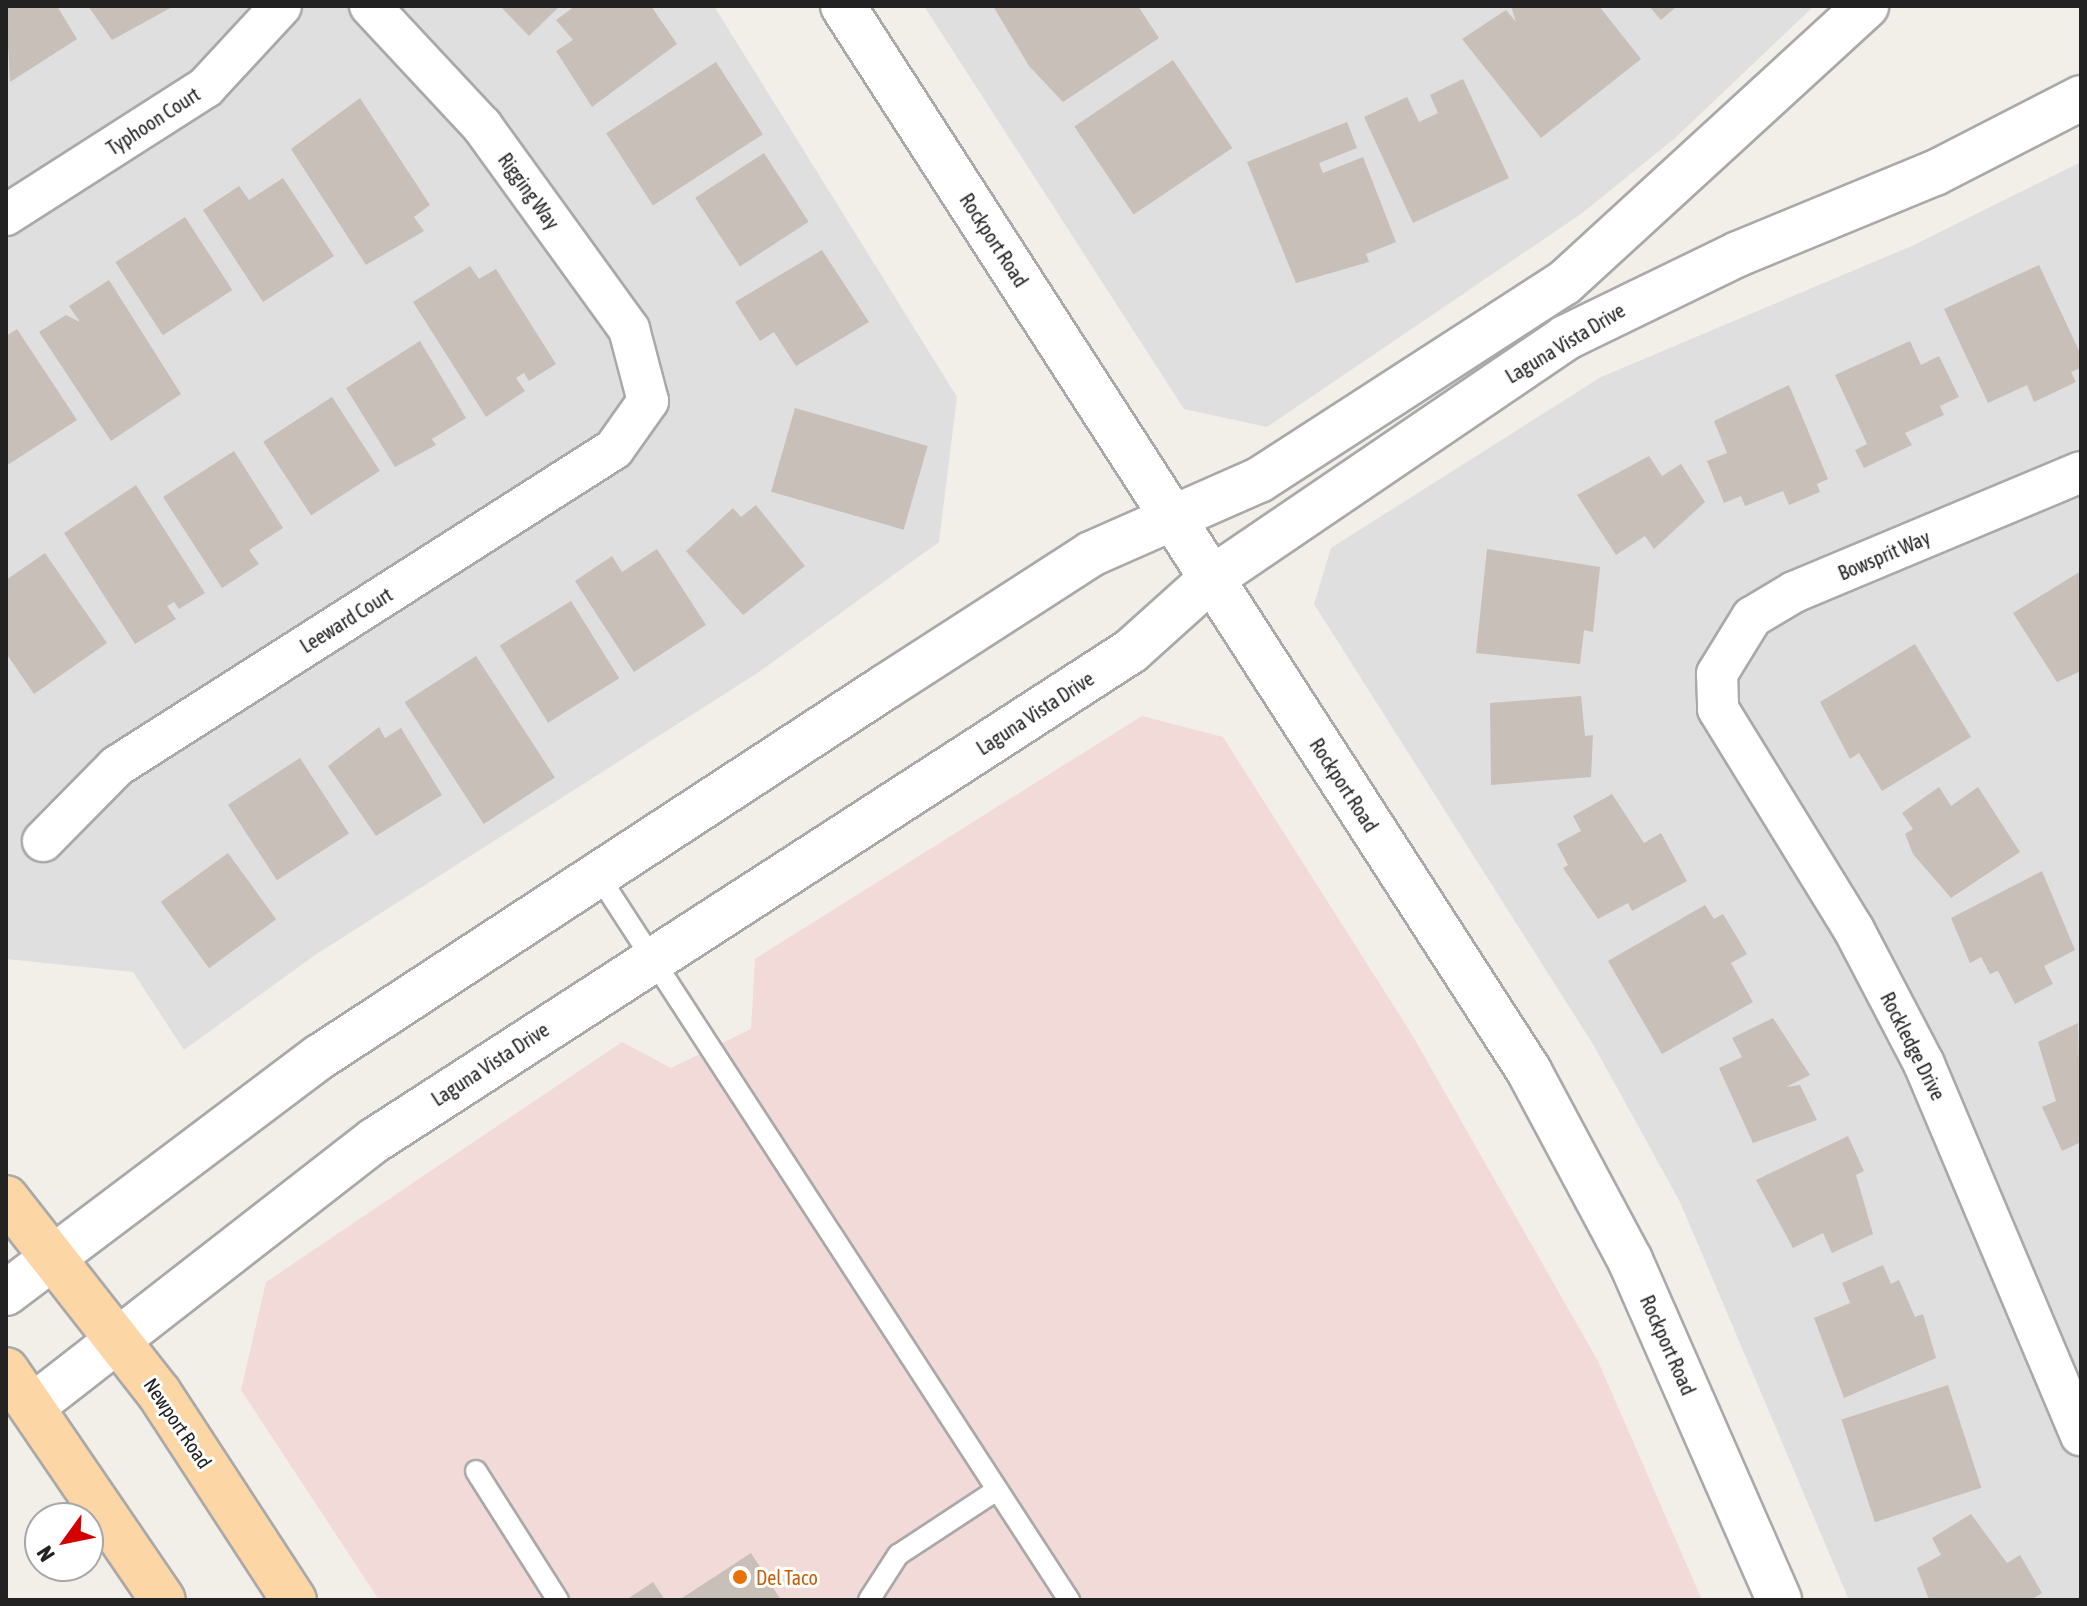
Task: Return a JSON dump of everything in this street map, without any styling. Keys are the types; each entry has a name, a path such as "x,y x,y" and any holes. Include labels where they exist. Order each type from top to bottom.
{"main road":[{"name":"Newport Road","path":"6,1198 54,1253 119,1340 294,1600"},
{"path":"6,1370 163,1600"}],"street":[{"name":"Typhoon Court","path":"6,215 206,87 281,6"},
{"name":"Rigging Way","path":"370,6 482,126 629,329 648,401"},
{"name":"Rockport Road","path":"843,6 1529,1071 1630,1260 1779,1600"},
{"path":"6,1293 54,1253 321,1056 1091,554 1259,480 1564,283 1866,6"},
{"name":"Laguna Vista Drive","path":"33,1406 375,1140 1131,651 1211,579 1565,338 1710,266 1935,173 2081,98"},
{"name":"Leeward Court","path":"43,841 117,766 614,449 648,401"},
{"name":"Bowsprit Way","path":"1717,674 1752,617 1794,592 2081,472"},
{"name":"Rockledge Drive","path":"1717,674 1718,709 1838,903 1924,1064 2081,1435"}],"lane":[{"path":"598,875 1069,1600"},
{"path":"476,1471 558,1600"},
{"path":"869,1600 898,1555 997,1490"}],"shaded area":[{"path":"6,6 714,6 957,397 939,542 756,674 315,955 184,1050 133,972 6,959"},
{"path":"924,6 1814,6 1674,139 1581,214 1267,427 1184,409"},
{"path":"2081,162 2081,1600 1849,1600 1680,1202 1594,1046 1314,604 1331,548 1601,377 1914,245"},
{"path":"1142,716 1223,737 1411,1033 1598,1361 1702,1600 379,1600 241,1390 266,1282 622,1042 671,1068 751,1029 755,959"}],"building":[{"path":"6,6 57,6 77,39 10,82"},
{"path":"88,6 174,6 112,40"},
{"path":"500,6 560,6 529,36"},
{"path":"575,6 651,6 677,44 592,107 556,51 573,40 556,20"},
{"path":"993,6 1138,6 1159,38 1063,102 1029,66"},
{"path":"1511,6 1599,6 1641,59 1541,138 1462,39 1506,10 1516,22"},
{"path":"1649,6 1677,6 1661,20"},
{"path":"1173,60 1232,148 1134,214 1074,127"},
{"path":"716,62 763,134 653,205 606,133"},
{"path":"1463,79 1509,178 1413,223 1364,117 1407,97 1419,122 1438,113 1430,95"},
{"path":"360,98 430,205 414,217 424,231 366,265 291,149"},
{"path":"1347,122 1357,148 1319,163 1323,173 1363,157 1396,242 1366,254 1369,262 1296,283 1247,162"},
{"path":"764,153 809,222 740,266 695,198"},
{"path":"283,178 334,256 263,302 203,210 239,186 249,200"},
{"path":"185,217 232,290 163,335 115,262"},
{"path":"822,250 869,322 796,366 774,332 760,341 735,302"},
{"path":"2039,265 2081,355 2081,368 2071,372 2076,382 2034,402 2027,385 1988,403 1944,309"},
{"path":"470,266 479,279 496,269 556,364 529,381 524,373 516,378 525,391 486,417 413,302"},
{"path":"109,280 181,394 111,441 39,332 66,315 80,322 69,306"},
{"path":"17,329 77,420 6,466 6,336"},
{"path":"420,341 466,418 432,439 436,445 395,467 346,388"},
{"path":"1910,341 1921,365 1939,356 1959,397 1940,406 1944,415 1905,433 1912,445 1864,468 1855,450 1867,444 1835,375"},
{"path":"1789,385 1828,479 1817,484 1820,492 1789,505 1783,491 1745,506 1741,496 1724,503 1707,461 1727,453 1714,421"},
{"path":"332,397 380,471 311,515 263,442"},
{"path":"795,408 928,446 904,530 771,492"},
{"path":"234,451 283,528 249,550 259,564 222,588 163,497"},
{"path":"1649,456 1662,476 1681,464 1705,502 1654,549 1645,536 1616,555 1577,495"},
{"path":"136,485 205,593 179,609 174,602 167,606 176,619 135,644 64,533"},
{"path":"756,505 805,566 743,615 686,551 733,508 741,517"},
{"path":"657,549 706,625 634,672 575,581 612,556 622,572"},
{"path":"1487,549 1600,567 1593,632 1584,630 1580,664 1476,653"},
{"path":"45,553 107,643 34,694 6,653 6,580"},
{"path":"2081,571 2081,671 2057,682 2013,613"},
{"path":"571,601 619,678 548,723 500,646"},
{"path":"1915,644 1971,737 1882,791 1859,753 1850,759 1820,702"},
{"path":"476,656 555,778 484,824 405,702"},
{"path":"1581,696 1585,736 1593,735 1591,777 1491,785 1490,703"},
{"path":"379,727 385,738 401,728 442,795 376,836 328,766"},
{"path":"300,758 349,833 277,880 228,805"},
{"path":"1939,787 1951,806 1978,787 2020,852 1951,898 1913,854 1905,834 1913,829 1902,813"},
{"path":"1612,794 1644,843 1661,833 1687,881 1632,911 1628,903 1598,919 1563,868 1568,865 1557,844 1581,831 1573,816"},
{"path":"228,853 276,919 209,968 161,902"},
{"path":"2042,871 2075,950 2044,966 2053,984 2015,1004 1998,971 1990,974 1981,957 1970,963 1951,918"},
{"path":"1705,905 1714,919 1723,914 1747,954 1731,963 1753,1002 1662,1054 1608,961"},
{"path":"1773,1018 1810,1075 1786,1087 1800,1085 1817,1120 1753,1143 1719,1068 1742,1057 1732,1038"},
{"path":"2078,1023 2081,1142 2062,1151 2042,1107 2056,1101 2038,1042"},
{"path":"1848,1136 1864,1171 1856,1175 1873,1234 1832,1253 1823,1233 1793,1248 1756,1180"},
{"path":"1883,1265 1891,1284 1899,1280 1915,1317 1923,1314 1936,1358 1844,1398 1814,1318 1850,1303 1842,1283"},
{"path":"1948,1385 1981,1488 1875,1522 1841,1420"},
{"path":"1971,1514 2007,1563 2020,1555 2042,1593 2031,1600 1929,1600 1917,1568 1941,1555 1932,1538"},
{"name":"Del Taco","path":"751,1553 781,1600 679,1600"},
{"path":"653,1582 665,1600 626,1600"}],"place":[{"name":"Del Taco","path":"740,1577"}]}
